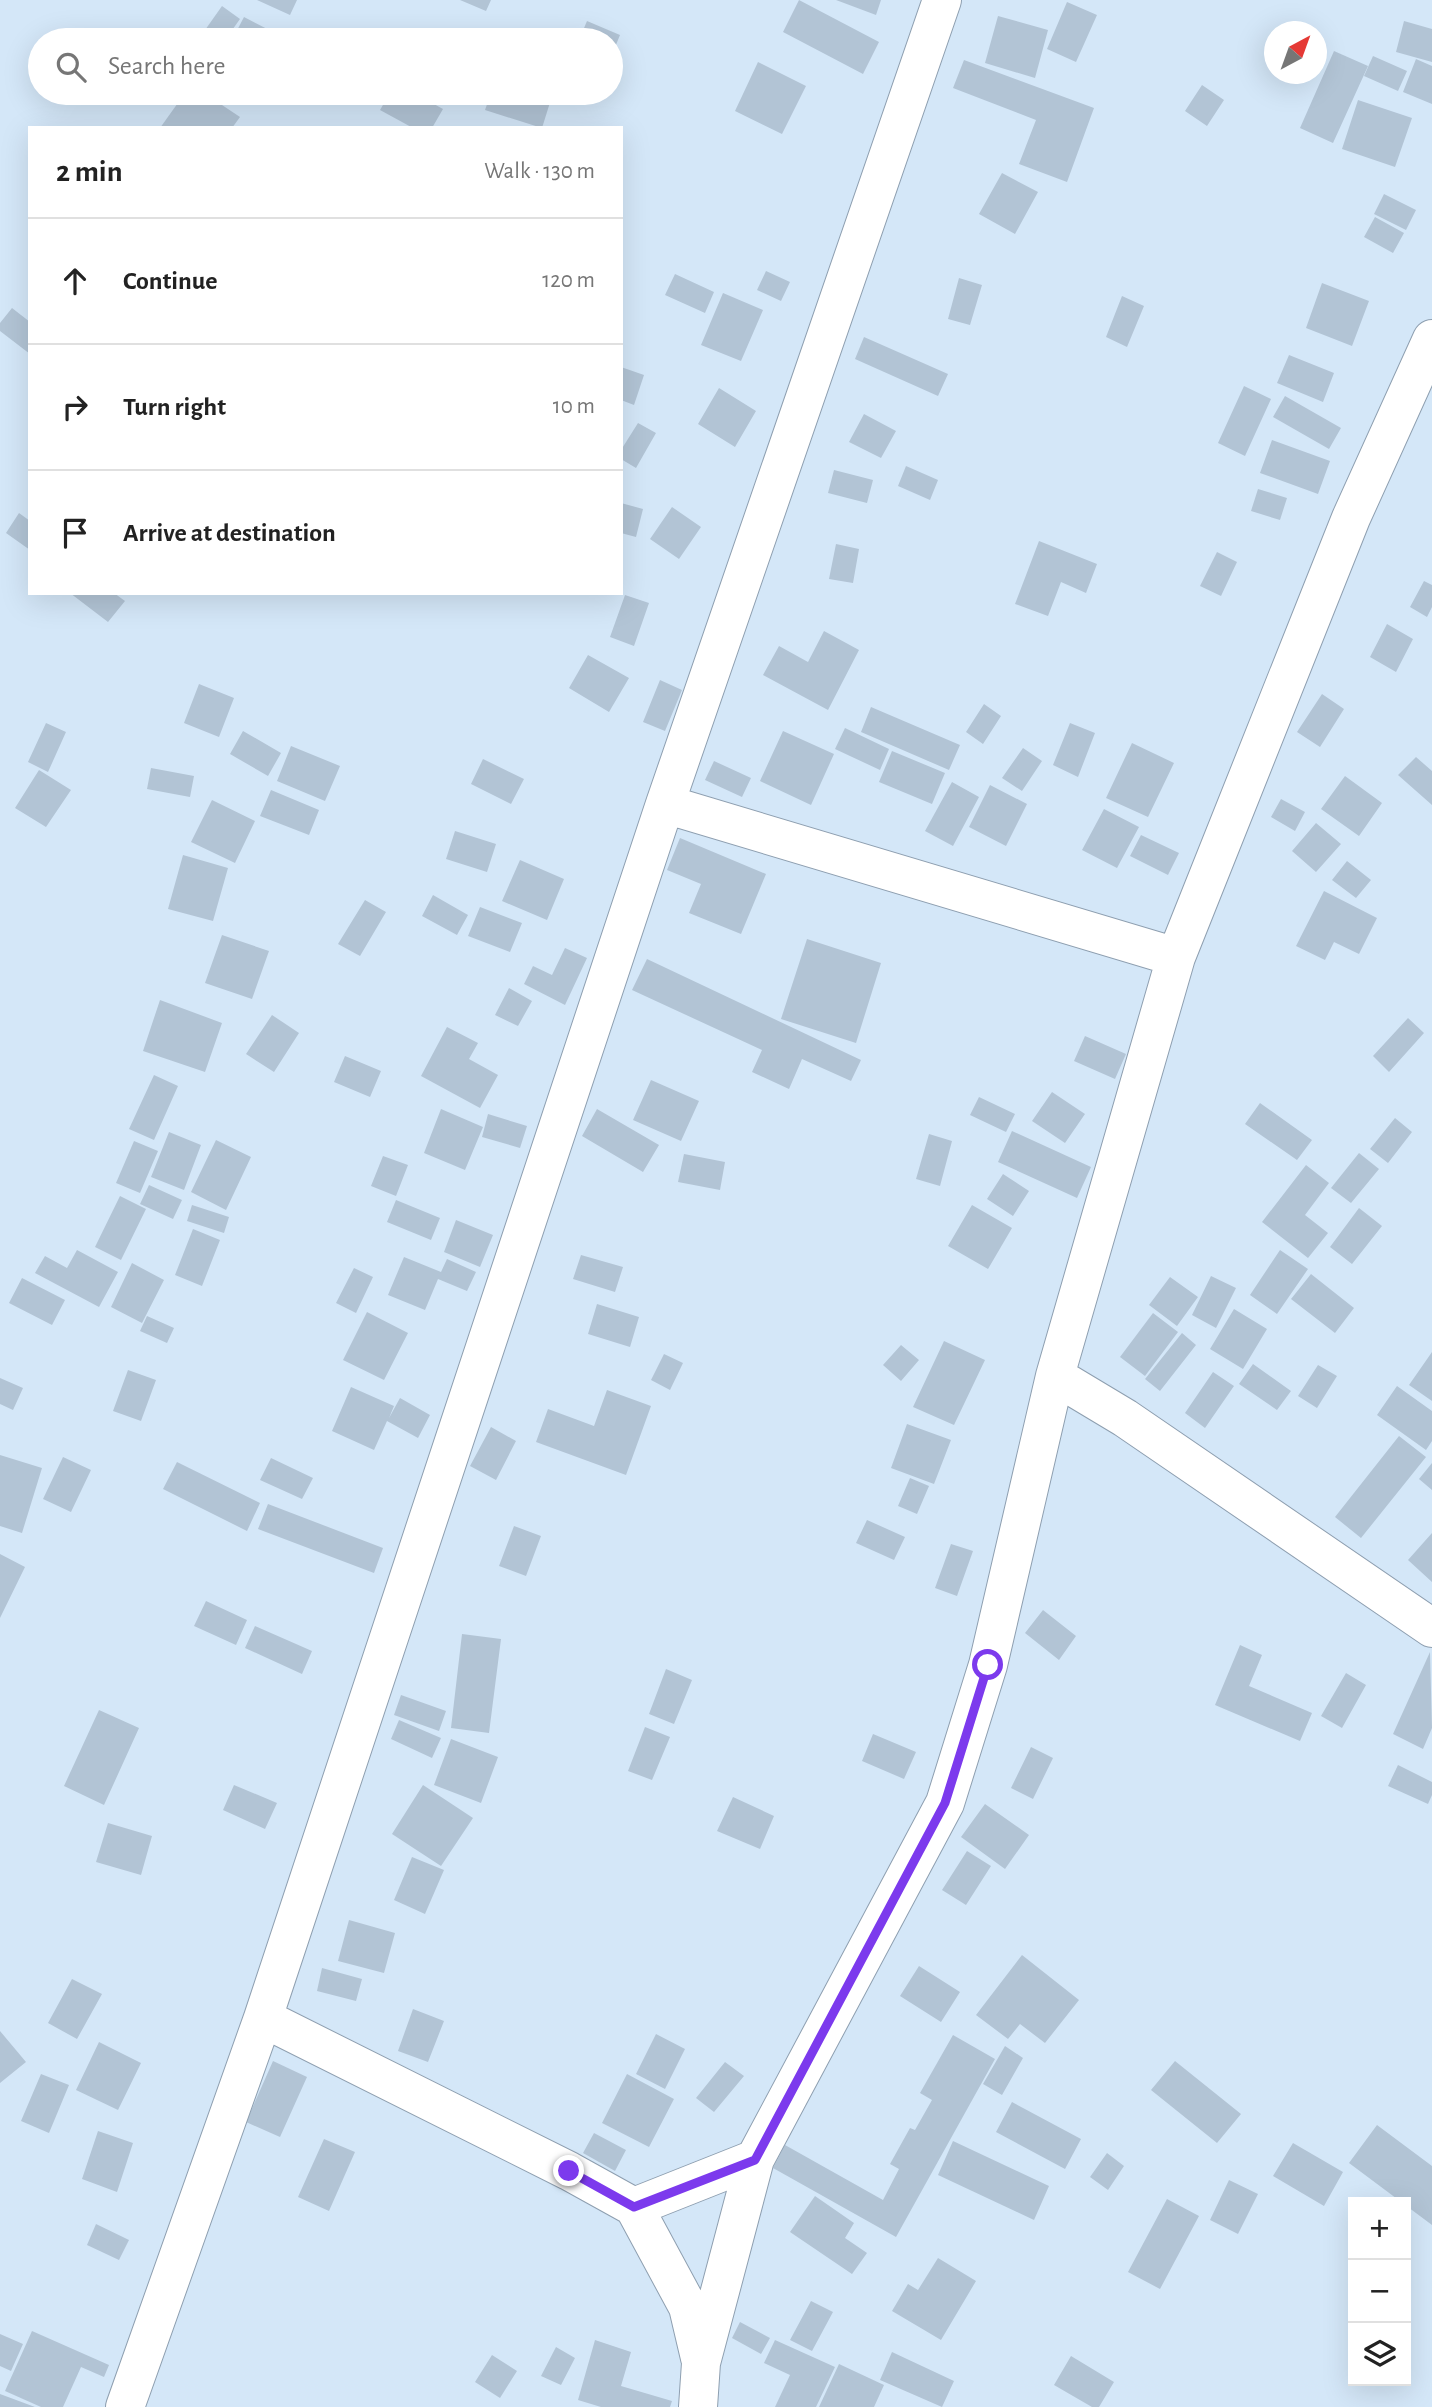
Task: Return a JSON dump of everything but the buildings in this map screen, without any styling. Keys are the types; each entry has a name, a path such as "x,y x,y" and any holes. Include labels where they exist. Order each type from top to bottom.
{"street":[{"path":"125,2407 263,2018 665,804 942,0"},
{"path":"698,2407 701,2363 755,2160 945,1803 988,1665 1055,1376 1176,957 1351,518 1432,339"},
{"path":"665,804 1176,957"},
{"path":"1055,1376 1125,1418 1432,1629"},
{"path":"263,2018 569,2171 634,2207 688,2307 701,2363"},
{"path":"634,2207 755,2160"}],"route":[{"path":"569,2171 634,2207 755,2160 945,1803 988,1665"}]}
